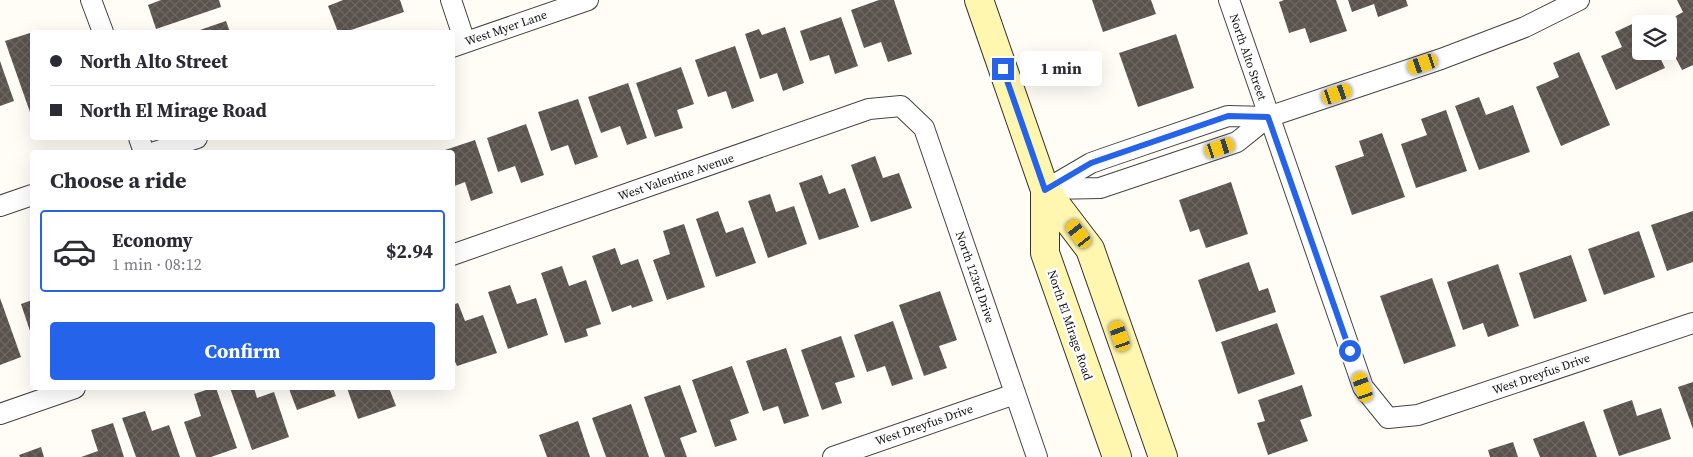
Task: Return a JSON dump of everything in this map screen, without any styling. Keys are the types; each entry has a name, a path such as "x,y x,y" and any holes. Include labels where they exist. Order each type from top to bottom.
{"main road":[{"name":"North El Mirage Road","path":"979,0 1045,190 1090,249 1163,457"},
{"name":"North El Mirage Road","path":"1045,190 1045,253 1117,457"}],"street":[{"path":"91,0 102,30"},
{"path":"451,0 459,44"},
{"name":"West Myer Lane","path":"459,44 588,0"},
{"name":"North Alto Street","path":"1229,0 1363,387 1388,418"},
{"path":"1045,190 1091,163 1228,116 1268,117 1441,59 1508,34 1579,0"},
{"name":"West Valentine Avenue","path":"455,254 869,109 901,106"},
{"name":"North 123rd Drive","path":"901,106 924,128 1037,457"},
{"path":"1045,190 1100,188 1237,142 1268,117"},
{"path":"161,150 191,140"},
{"path":"0,206 30,196"},
{"name":"West Dreyfus Drive","path":"1388,418 1418,415 1693,323"},
{"path":"0,414 69,390"},
{"name":"West Dreyfus Drive","path":"833,457 1015,394"}],"building":[{"path":"161,0 219,0 221,7 156,29 148,5"},
{"path":"343,0 400,0 404,12 351,30 337,30 328,6"},
{"path":"879,0 894,0 912,54 888,62 881,42 864,48 851,10"},
{"path":"1092,0 1151,0 1156,14 1103,32"},
{"path":"1284,0 1336,0 1347,31 1310,43 1305,28 1289,33 1279,2"},
{"path":"1348,0 1406,0 1408,6 1378,17 1374,4 1352,12"},
{"path":"1677,0 1693,0 1693,65 1682,70 1677,60 1677,15 1683,12"},
{"path":"841,17 858,66 835,74 829,55 810,61 800,31"},
{"path":"226,21 229,30 200,30"},
{"path":"1632,24 1632,60 1661,60 1665,68 1616,90 1601,56 1622,47 1615,32"},
{"path":"785,27 804,83 783,91 777,73 760,79 745,34 759,29 762,35"},
{"path":"30,33 30,112 5,41"},
{"path":"1176,34 1194,88 1138,107 1119,53"},
{"path":"735,46 754,101 732,109 726,91 708,97 695,60"},
{"path":"1579,52 1610,125 1561,146 1536,87 1559,77 1553,63"},
{"path":"0,61 14,101 0,106"},
{"path":"681,67 694,104 677,110 683,128 655,137 636,83"},
{"path":"628,83 647,138 627,145 620,126 601,133 588,97"},
{"path":"1479,97 1486,115 1513,105 1530,152 1479,170 1455,106"},
{"path":"578,99 598,157 575,165 568,145 551,151 538,112"},
{"path":"1446,110 1467,171 1416,188 1401,144 1427,135 1421,119"},
{"path":"526,124 544,175 521,183 515,166 498,172 487,138"},
{"path":"1382,133 1405,197 1352,215 1335,166 1364,156 1359,141"},
{"path":"475,140 493,193 471,201 465,182 455,186 455,150 445,150"},
{"path":"875,156 883,178 899,173 912,208 871,222 851,165"},
{"path":"822,175 829,194 845,188 859,227 819,240 799,183"},
{"path":"1231,182 1248,234 1206,248 1199,229 1190,232 1179,200"},
{"path":"770,194 776,212 794,206 807,244 768,258 748,201"},
{"path":"718,211 726,233 743,227 756,263 716,277 696,219"},
{"path":"1693,211 1693,262 1667,271 1651,225"},
{"path":"684,224 705,287 667,300 653,260 670,254 663,231"},
{"path":"1639,231 1655,277 1604,295 1588,249"},
{"path":"615,248 621,265 638,259 653,301 632,308 631,305 612,312 592,256"},
{"path":"1571,255 1587,301 1534,319 1519,273"},
{"path":"1249,262 1259,291 1268,288 1276,312 1216,332 1198,280"},
{"path":"1498,264 1519,326 1488,337 1483,323 1463,330 1447,282"},
{"path":"562,266 569,286 586,280 601,324 586,329 588,336 565,343 541,273"},
{"path":"1432,278 1456,346 1404,364 1380,296"},
{"path":"510,285 517,304 536,298 548,335 508,349 488,292"},
{"path":"940,291 957,340 939,346 947,368 924,376 899,305"},
{"path":"0,298 21,357 0,365"},
{"path":"30,301 30,331 21,304"},
{"path":"458,303 465,321 483,315 497,353 457,366 455,362 455,304"},
{"path":"893,321 913,379 892,386 885,366 867,372 854,335"},
{"path":"1277,323 1295,374 1238,394 1221,342"},
{"path":"841,336 855,377 835,383 842,403 822,410 801,350"},
{"path":"786,348 809,416 784,424 778,406 763,411 746,361"},
{"path":"732,366 749,413 730,420 737,440 715,447 692,380"},
{"path":"1693,382 1693,429 1678,387"},
{"path":"680,385 697,432 680,438 687,457 665,457 644,397"},
{"path":"1302,385 1312,416 1300,420 1308,441 1268,455 1257,423 1265,421 1258,400"},
{"path":"206,390 217,390 237,448 211,457 196,457 184,422 201,416 194,394"},
{"path":"231,390 255,390 257,398 274,392 289,437 252,450"},
{"path":"289,390 334,390 336,396 297,410"},
{"path":"348,390 390,390 396,406 358,419"},
{"path":"1632,400 1637,416 1661,408 1671,439 1619,456 1603,410"},
{"path":"631,404 649,457 606,457 592,418"},
{"path":"145,411 152,431 169,425 180,457 136,457 122,418"},
{"path":"578,421 590,457 547,457 539,435"},
{"path":"1584,421 1597,457 1540,457 1533,439"},
{"path":"113,423 124,457 81,457 98,451 91,430"},
{"path":"1513,442 1518,457 1490,457 1488,450"},
{"path":"41,447 44,457 20,457 19,455"}],"route":[{"path":"1003,69 1045,190 1091,163 1228,116 1268,117 1350,351"}]}
